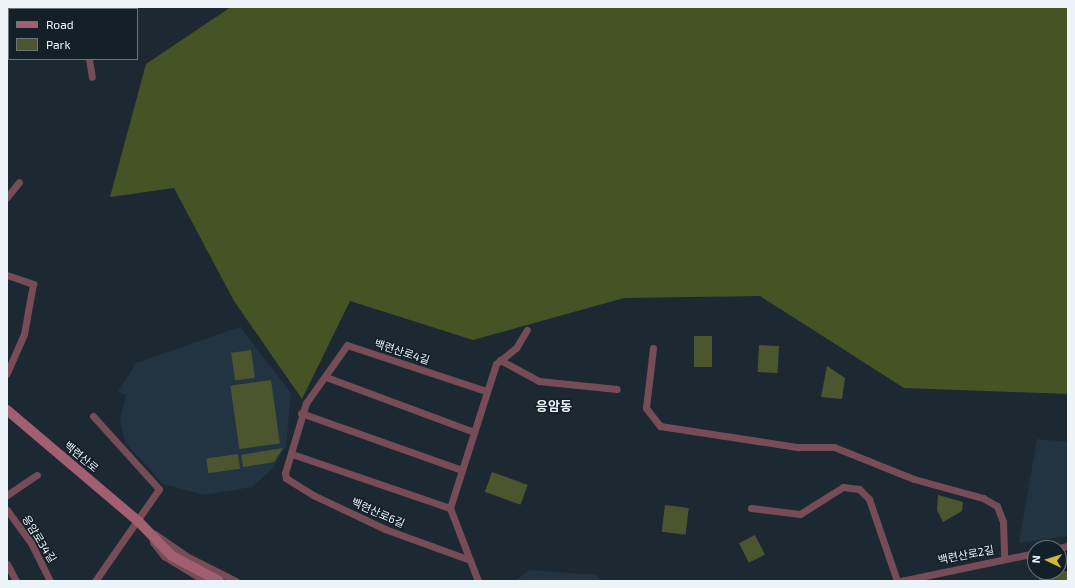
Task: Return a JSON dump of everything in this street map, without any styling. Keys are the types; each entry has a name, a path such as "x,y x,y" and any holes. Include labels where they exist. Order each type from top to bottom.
{"main road":[{"name":"백련산로","path":"7,410 139,522 172,556 219,581"}],"street":[{"path":"88,60 92,77"},
{"path":"7,197 19,182"},
{"path":"7,275 33,284 24,334 7,373"},
{"path":"478,581 450,508 486,391 500,360 516,348 527,330"},
{"name":"백련산로4길","path":"285,474 292,454 301,413 347,345 486,391"},
{"path":"652,348 646,408 660,426 798,447 834,447 914,479 983,498 997,506 1003,522 1004,559"},
{"path":"500,360 539,381 617,389"},
{"path":"326,377 474,432"},
{"path":"301,413 462,470"},
{"path":"93,416 159,489 139,522 95,581"},
{"path":"292,454 450,508"},
{"name":"백련산로6길","path":"285,474 286,478 313,495 378,526 470,560"},
{"path":"7,495 37,475"},
{"path":"751,508 800,514 843,487 859,489 869,499 897,581"},
{"name":"응암로34길","path":"7,510 31,543 50,581"},
{"name":"백련산로","path":"139,522 164,556 205,581"},
{"name":"백련산로","path":"139,522 186,556 236,581"},
{"name":"백련산로2길","path":"901,581 1027,555"},
{"path":"7,564 16,581"}],"shaded area":[{"path":"240,327 291,393 286,446 272,469 252,487 204,495 163,484 125,442 120,420 126,395 118,392 136,363"},
{"path":"1037,439 1068,442 1068,536 1040,540 1027,540 1027,542 1019,543"},
{"path":"530,570 597,575 601,581 515,581"}],"green space":[{"path":"231,7 1068,7 1068,394 904,388 760,296 624,298 473,340 350,301 302,399 234,301 174,188 110,197 146,64"},
{"path":"694,336 712,336 712,367 694,367"},
{"path":"759,345 779,346 778,373 758,372"},
{"path":"251,350 255,378 235,381 231,353"},
{"path":"827,366 845,378 842,399 821,397"},
{"path":"271,380 280,443 239,449 230,386"},
{"path":"283,448 274,462 243,467 241,455"},
{"path":"238,454 240,469 208,473 206,458"},
{"path":"492,472 528,485 521,505 485,492"},
{"path":"938,495 963,502 962,511 943,522 937,510"},
{"path":"665,505 689,508 686,535 662,532"},
{"path":"755,535 765,555 749,563 739,543"},
{"path":"1067,571 1068,581 1039,581 1067,580"}],"district":[{"name":"응암동","path":"554,406"}]}
